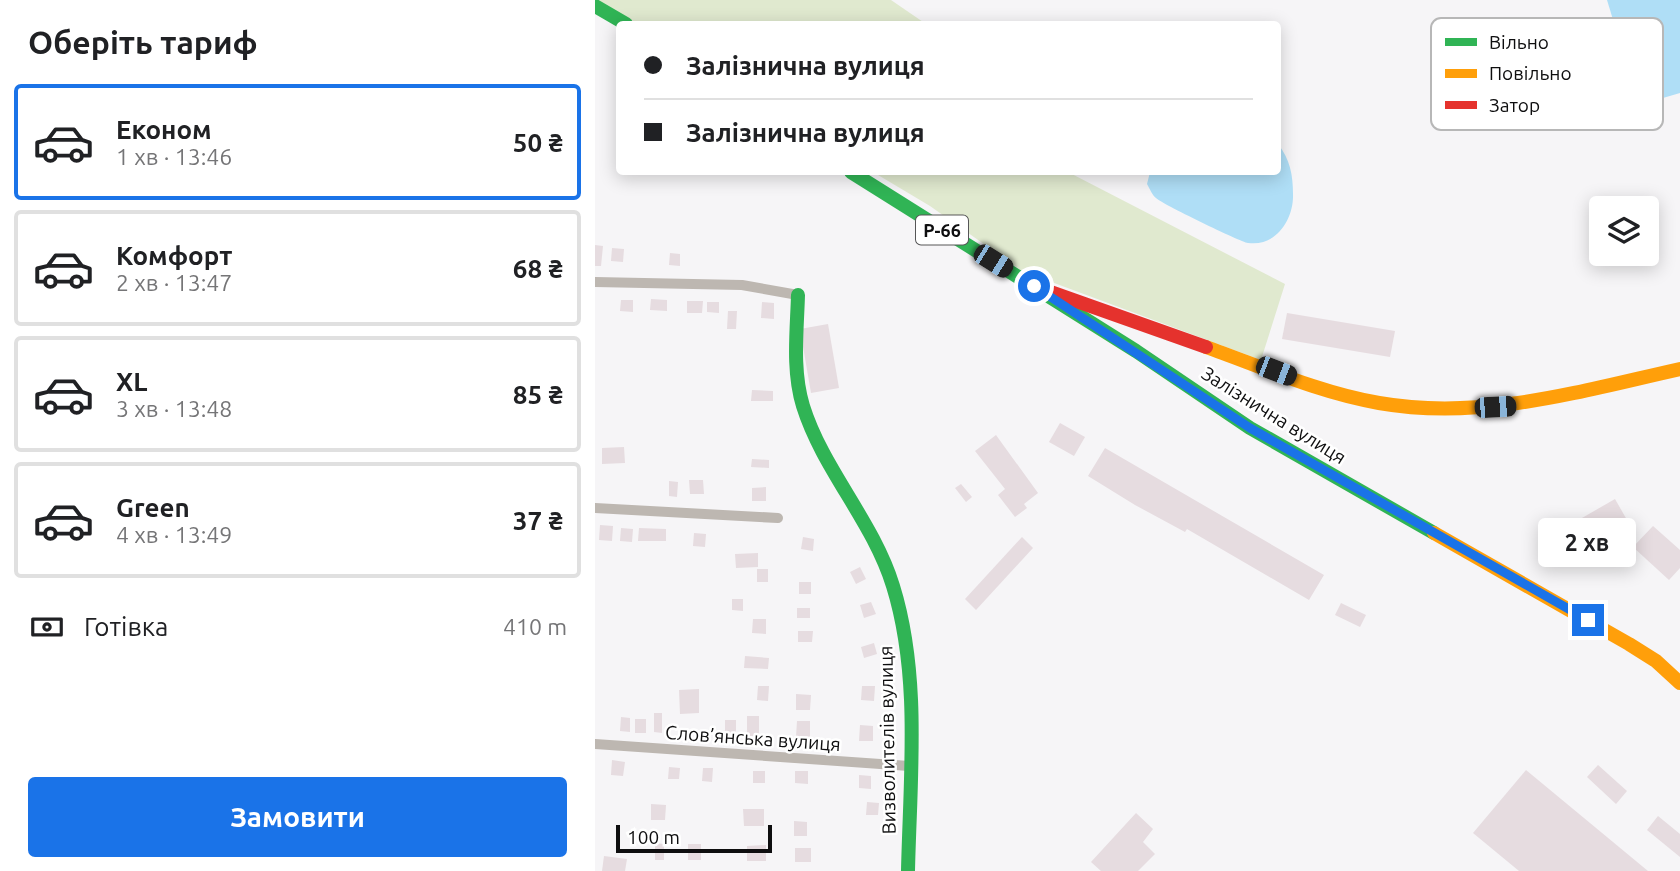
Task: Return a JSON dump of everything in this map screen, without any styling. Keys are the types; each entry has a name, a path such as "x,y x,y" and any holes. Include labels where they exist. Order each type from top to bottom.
{"street":[{"path":"595,6 621,21"},
{"name":"Залізнична вулиця","path":"856,175 1034,286 1250,428 1629,644 1656,662 1680,683"},
{"path":"595,282 742,285 798,295"},
{"path":"1034,286 1327,390 1377,403 1430,409 1514,406 1680,369"},
{"name":"Визволителів вулиця","path":"798,295 797,372 803,404 828,463 880,551 894,586 906,645 908,871"},
{"path":"595,508 778,518"},
{"name":"Слов’янська вулиця","path":"595,744 909,766"}],"green space":[{"path":"596,0 891,0 922,21 630,21"},
{"path":"878,175 1074,175 1285,284 1261,360 1022,271 930,206"}],"water":[{"path":"1607,0 1680,0 1680,93 1663,98 1663,18 1612,18"},
{"path":"1281,149 1290,168 1293,203 1287,221 1275,236 1258,243 1248,243 1161,201 1153,195 1147,184 1149,175 1281,175"}],"building":[{"path":"595,245 603,246 601,266 595,266"},
{"path":"612,248 624,249 623,262 611,261"},
{"path":"670,253 680,254 680,266 669,265"},
{"path":"651,299 667,300 667,311 650,310"},
{"path":"621,300 633,300 633,312 620,311"},
{"path":"687,301 703,301 702,313 687,313"},
{"path":"707,302 719,302 719,313 707,312"},
{"path":"762,302 774,303 774,319 761,318"},
{"path":"728,311 737,311 736,329 727,329"},
{"path":"1287,313 1395,331 1390,357 1282,339"},
{"path":"828,324 839,388 811,393 800,329"},
{"path":"752,390 773,391 773,401 751,401"},
{"path":"1060,423 1085,437 1074,456 1049,442"},
{"path":"996,435 1038,493 1024,504 1027,508 1015,517 998,495 1005,489 975,451"},
{"path":"624,447 625,463 602,464 602,448"},
{"path":"1105,448 1324,575 1309,600 1187,529 1185,532 1135,505 1088,476"},
{"path":"752,459 769,460 769,468 751,467"},
{"path":"689,480 703,480 704,494 690,494"},
{"path":"669,481 678,482 677,497 669,496"},
{"path":"961,484 972,497 966,502 955,488"},
{"path":"766,487 766,501 752,501 752,488"},
{"path":"1615,499 1627,520 1587,542 1575,522"},
{"path":"600,525 613,526 612,541 599,540"},
{"path":"1653,526 1680,550 1680,568 1669,580 1633,547"},
{"path":"621,528 633,529 632,542 620,541"},
{"path":"639,528 666,529 666,541 638,541"},
{"path":"694,533 706,534 705,547 693,546"},
{"path":"803,537 814,539 813,551 801,549"},
{"path":"1022,537 1033,548 976,610 965,599"},
{"path":"758,553 758,567 736,568 735,554"},
{"path":"860,567 866,579 856,584 850,572"},
{"path":"757,569 768,569 768,582 757,582"},
{"path":"799,582 811,582 811,594 799,594"},
{"path":"732,599 743,599 743,611 732,610"},
{"path":"871,602 876,614 864,618 860,605"},
{"path":"1341,603 1366,615 1360,627 1335,615"},
{"path":"797,608 810,608 810,618 797,618"},
{"path":"753,619 766,619 766,634 752,633"},
{"path":"798,631 813,631 812,642 798,642"},
{"path":"874,643 877,654 864,658 861,647"},
{"path":"745,656 769,658 768,669 744,668"},
{"path":"758,686 769,686 768,701 757,700"},
{"path":"862,686 875,686 874,701 861,700"},
{"path":"699,689 699,713 680,714 679,690"},
{"path":"796,694 811,695 810,710 796,710"},
{"path":"654,713 662,713 662,733 654,732"},
{"path":"747,716 759,716 759,736 747,736"},
{"path":"621,717 630,718 630,732 620,731"},
{"path":"635,719 646,719 646,733 635,733"},
{"path":"725,720 736,720 736,735 725,735"},
{"path":"797,721 810,721 810,737 796,737"},
{"path":"860,725 873,726 873,741 859,741"},
{"path":"612,760 625,762 623,776 611,775"},
{"path":"1598,765 1627,791 1616,804 1587,777"},
{"path":"669,767 680,768 679,779 668,779"},
{"path":"703,768 713,768 712,782 702,781"},
{"path":"1526,770 1648,871 1519,871 1473,833"},
{"path":"753,771 765,771 765,783 753,783"},
{"path":"795,771 808,771 808,784 795,783"},
{"path":"859,775 871,776 871,789 859,788"},
{"path":"867,802 879,803 878,815 866,815"},
{"path":"651,804 666,805 665,820 651,820"},
{"path":"743,809 764,809 764,826 744,826"},
{"path":"1136,813 1153,829 1143,842 1155,854 1138,871 1101,871 1091,862"},
{"path":"1658,816 1680,834 1680,857 1647,830"},
{"path":"794,821 807,822 807,836 794,836"},
{"path":"655,843 664,844 664,860 655,860"},
{"path":"688,844 701,844 701,860 688,860"},
{"path":"766,845 766,861 747,861 747,846"},
{"path":"795,848 811,848 811,862 795,862"},
{"path":"604,856 627,859 625,871 602,871"}],"traffic: fast":[{"path":"595,6 621,21"},
{"path":"856,175 1136,351 1250,428 1434,533"},
{"path":"798,295 796,365 803,406 823,452 884,562 902,620 911,691 912,727 908,871"}],"traffic: slow":[{"path":"1206,347 1335,393 1417,408 1493,406 1531,401 1680,369"},
{"path":"1434,533 1629,644 1656,661 1680,683"}],"traffic: jam":[{"path":"1048,291 1206,347"}],"route":[{"path":"1034,286 1250,428 1588,620"}]}
